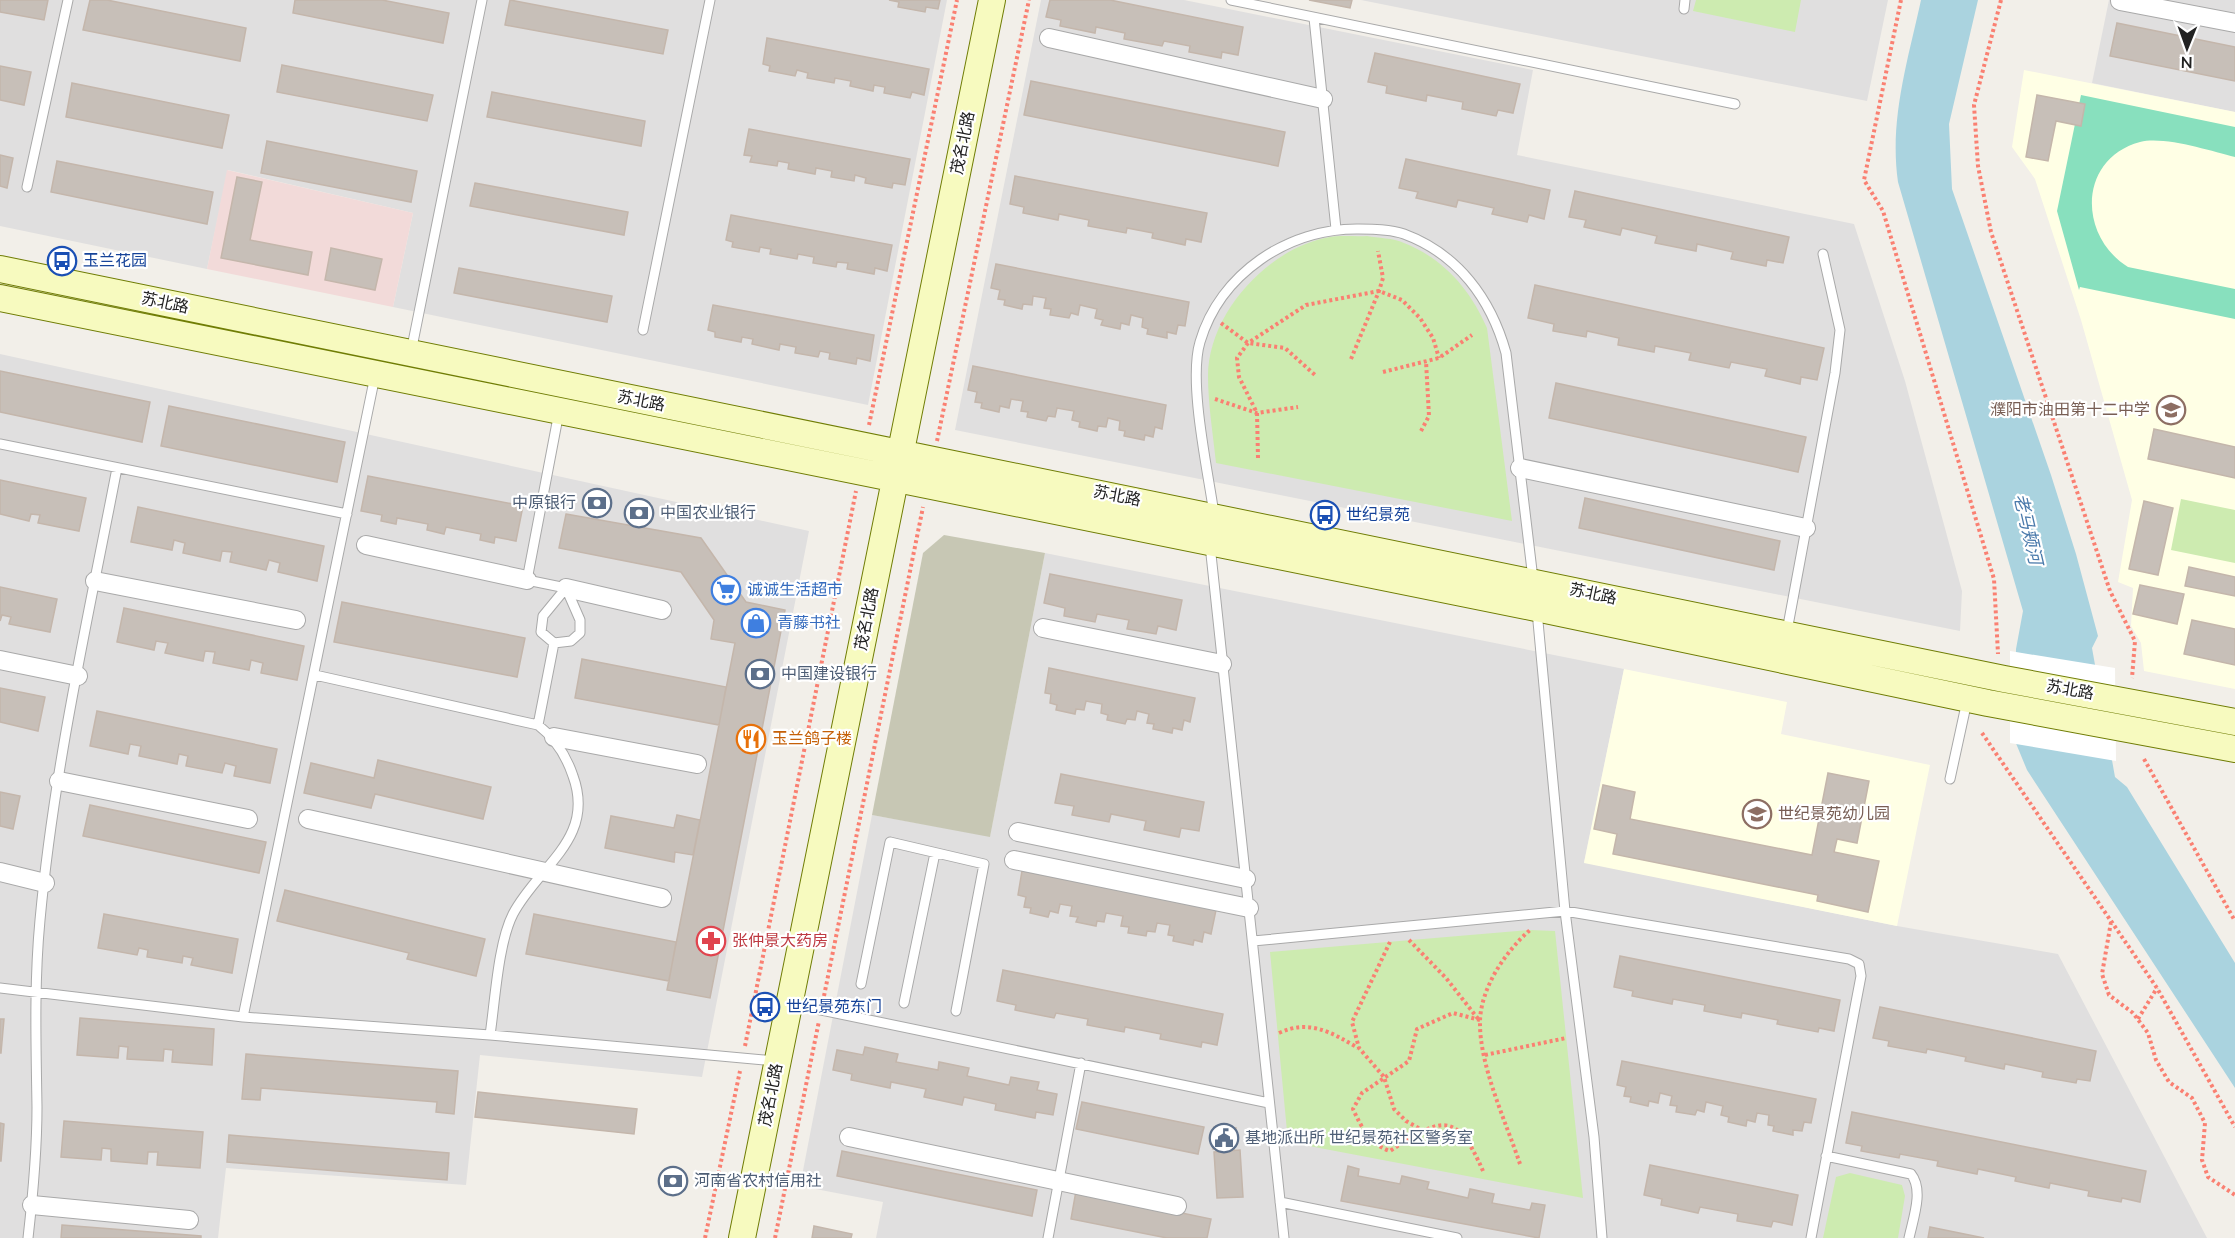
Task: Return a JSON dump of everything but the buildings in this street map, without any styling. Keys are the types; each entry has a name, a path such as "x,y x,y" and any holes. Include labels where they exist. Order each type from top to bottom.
{"main road":[{"name":"茂名北路","path":"742,1238 992,0"},
{"name":"苏北路","path":"0,269 410,354 1214,515 2004,679 2143,703 2235,722"},
{"name":"苏北路","path":"0,298 1536,608 1967,699 2235,749"}],"street":[{"path":"2120,1 2235,23"},
{"path":"1049,38 1323,99"},
{"path":"1520,468 1806,528"},
{"path":"366,545 527,580"},
{"path":"95,581 296,620"},
{"path":"566,588 662,610"},
{"path":"1042,628 1222,664"},
{"path":"0,660 78,676"},
{"path":"554,737 697,764"},
{"path":"59,781 248,819"},
{"path":"308,819 662,898"},
{"path":"1018,832 1246,879"},
{"path":"1014,860 1250,908"},
{"path":"0,872 45,883"},
{"path":"849,1137 1177,1206"},
{"path":"32,1205 189,1220"}],"lane":[{"path":"27,187 68,0"},
{"path":"410,354 482,0"},
{"path":"643,330 710,0"},
{"path":"1231,0 1735,104"},
{"path":"1314,18 1336,229"},
{"path":"1214,515 1200,421 1197,376 1199,346 1208,319 1226,292 1248,268 1285,244 1336,229 1373,229 1403,234 1437,251 1464,272 1481,293 1499,326 1506,353 1533,582"},
{"path":"1786,634 1835,373 1840,330 1823,254"},
{"path":"243,1017 375,375"},
{"path":"559,412 527,580 566,588"},
{"path":"0,444 347,514"},
{"path":"28,1238 37,1108 34,993 45,883 59,781 117,468"},
{"path":"1210,543 1284,1238"},
{"path":"566,588 580,620 580,633 571,641 554,643 542,632 543,616 566,588"},
{"path":"1536,608 1565,911 1594,1137 1602,1238"},
{"path":"538,725 554,643"},
{"path":"315,675 538,725 554,737 568,761 577,785 579,813 569,839 513,915 506,934 490,1035"},
{"path":"1950,779 1967,699"},
{"path":"861,984 890,842 984,864 956,1011"},
{"path":"904,1003 935,852"},
{"path":"1253,941 1565,911 1849,959 1859,964 1862,976 1811,1238"},
{"path":"0,988 243,1017 490,1035 777,1061"},
{"path":"789,1003 1269,1103"},
{"path":"1048,1238 1081,1063"},
{"path":"1826,1156 1911,1174 1916,1181 1917,1195 1909,1238"},
{"path":"1280,1202 1457,1238"}],"path":[{"path":"865,446 957,0"},
{"path":"933,459 1029,0"},
{"path":"1901,0 1864,180 1883,211 1994,579 1998,654"},
{"path":"2001,0 1974,105 1978,166 1991,232 2110,591 2135,641 2132,678"},
{"path":"1351,359 1383,278 1378,251"},
{"path":"1258,458 1257,413 1239,377 1237,358 1248,343 1306,305 1379,291 1402,300 1420,318 1433,338 1439,358"},
{"path":"1221,323 1248,343 1286,348 1316,376"},
{"path":"1383,372 1439,358 1472,335"},
{"path":"1421,431 1430,416 1426,361"},
{"path":"1215,399 1257,413 1298,407"},
{"path":"705,1238 860,473"},
{"path":"775,1238 927,486"},
{"path":"1982,733 2157,988 2235,1127"},
{"path":"2144,759 2235,921"},
{"path":"2111,921 2102,974 2109,995 2138,1019 2148,1033 2156,1060 2169,1082 2192,1098 2205,1123 2202,1161 2208,1177 2235,1195"},
{"path":"1520,1164 1485,1055 1480,1020 1495,976 1511,946 1530,930"},
{"path":"1409,940 1446,978 1480,1020"},
{"path":"1359,1048 1352,1022 1390,942"},
{"path":"2138,1019 2157,988"},
{"path":"1480,1020 1453,1013 1418,1029 1409,1060 1362,1093 1353,1109 1360,1125 1381,1148 1390,1151 1422,1130 1443,1126 1455,1127 1470,1141 1483,1171"},
{"path":"1279,1033 1293,1027 1312,1025 1333,1033 1359,1048 1384,1077 1394,1109 1406,1121 1422,1130"},
{"path":"1485,1055 1566,1038"}],"shaded area":[{"path":"0,0 947,0 868,405 393,307 413,213 228,170 207,269 0,226"},
{"name":"世纪景苑","path":"1041,0 1184,0 1533,70 1517,155 1854,224 1905,381 1962,591 1960,631 955,430"},
{"path":"1361,0 1888,0 1867,101"},
{"path":"2109,0 2235,0 2235,112 2092,83"},
{"name":"濮阳市油田第十二中学","path":"2024,70 2235,112 2235,689 2144,671 2141,643 2131,626 2133,588 2118,582 2132,500 2081,320 2035,179 2012,147"},
{"path":"227,170 413,213 393,307 207,269"},
{"path":"0,354 809,531 702,1077 480,1055 466,1185 226,1168 218,1238 0,1238"},
{"path":"944,535 1045,553 990,837 872,815 923,553"},
{"path":"1045,553 1624,669 1584,862 1897,926 2058,954 2207,1238 876,1238 883,1202 800,1186 872,815 990,836"},
{"name":"世纪景苑幼儿园","path":"1624,669 1787,702 1781,734 1930,765 1897,926 1584,863"}],"green space":[{"path":"1696,0 1801,0 1795,32 1693,11"},
{"path":"2081,95 2235,127 2235,157 2162,141 2140,142 2120,151 2105,164 2096,181 2092,199 2093,218 2100,237 2112,253 2128,267 2235,289 2235,319 2080,287 2079,290 2057,211"},
{"path":"1367,236 1400,241 1431,258 1464,288 1480,314 1487,328 1512,521 1216,463 1208,376 1211,352 1218,329 1231,307 1246,287 1285,254 1307,243 1330,237"},
{"path":"2181,499 2235,510 2235,563 2171,550"},
{"path":"1530,930 1555,931 1583,1198 1288,1142 1270,952"},
{"path":"1850,1173 1902,1185 1905,1196 1898,1238 1823,1238 1836,1177"}],"water":[{"name":"老马颊河","path":"1921,0 1978,0 1949,124 1952,189 2076,554 2098,636 2092,648 2115,777 2127,787 2235,963 2235,1088 2027,770 2015,741 2016,649 2023,611 1898,182 1896,136 1898,113"}],"pier":[{"path":"2010,651 2115,668 2116,761 2010,743"}],"place":[{"name":"玉兰花园","path":"62,261"},
{"name":"濮阳市油田第十二中学","path":"2171,410"},
{"name":"中原银行","path":"597,503"},
{"name":"中国农业银行","path":"639,513"},
{"name":"世纪景苑","path":"1325,515"},
{"name":"诚诚生活超市","path":"726,590"},
{"name":"青藤书社","path":"756,623"},
{"name":"中国建设银行","path":"760,674"},
{"name":"玉兰鸽子楼","path":"751,739"},
{"name":"世纪景苑幼儿园","path":"1757,814"},
{"name":"张仲景大药房","path":"711,941"},
{"name":"世纪景苑东门","path":"765,1007"},
{"name":"基地派出所 世纪景苑社区警务室","path":"1224,1138"},
{"name":"河南省农村信用社","path":"673,1181"}]}
